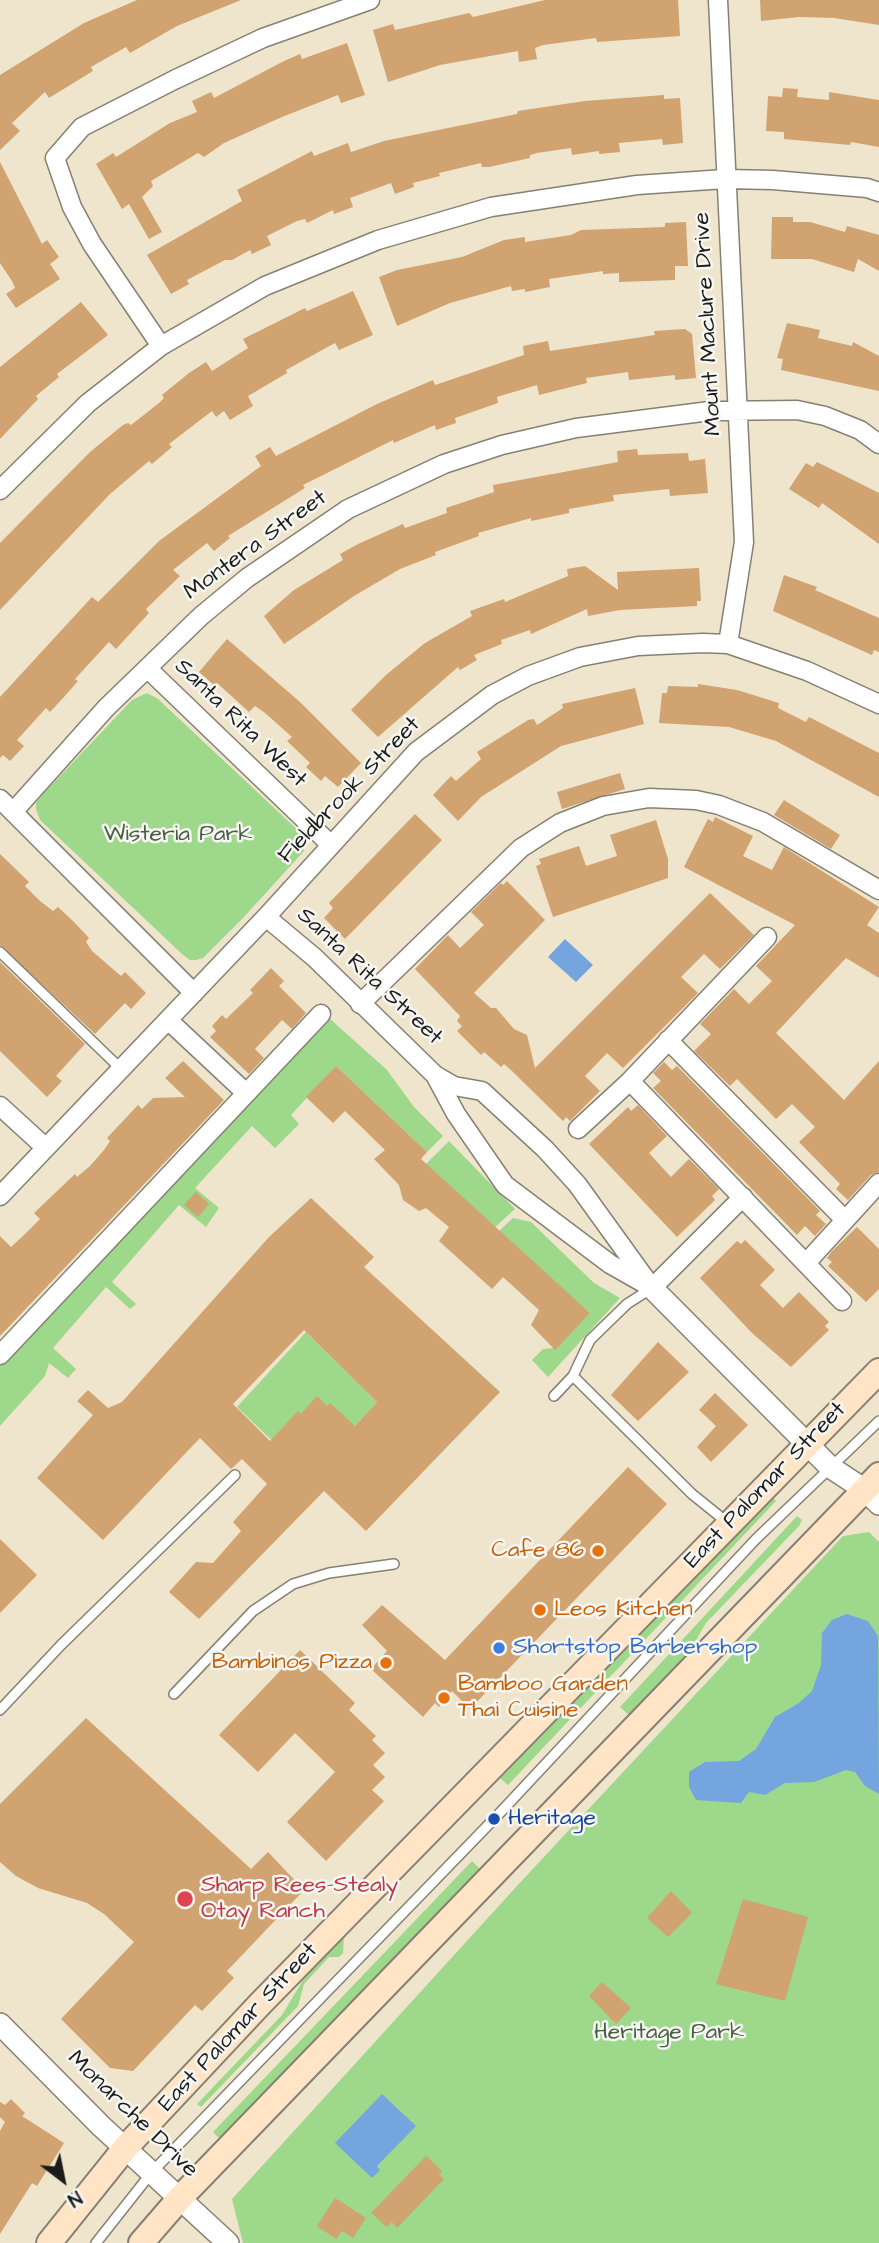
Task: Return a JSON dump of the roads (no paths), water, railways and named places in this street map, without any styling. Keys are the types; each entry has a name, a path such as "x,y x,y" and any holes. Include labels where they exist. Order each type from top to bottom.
{"main road":[{"name":"East Palomar Street","path":"48,2243 126,2147 269,1995 879,1371"},
{"path":"141,2243 180,2198 874,1490"}],"street":[{"path":"160,346 92,244 72,207 55,158 82,127 165,85 263,38 370,0"},
{"name":"Mount Maclure Drive","path":"718,0 744,542 728,644"},
{"path":"0,490 88,403 160,346 219,310 284,277 378,240 491,207 565,194 725,179 773,180 867,188 879,192"},
{"name":"Montera Street","path":"7,806 201,616 292,544 348,509 404,481 502,445 561,431 641,418 739,410 797,410 825,415 860,430 879,444"},
{"name":"Fieldbrook Street","path":"0,1196 266,917 416,752 477,705 528,676 580,657 609,650 682,642 728,644 807,671 879,705"},
{"name":"Santa Rita West","path":"147,668 330,844"},
{"path":"360,1004 521,848 560,823 603,806 649,798 684,799 719,805 763,822 879,890"},
{"path":"7,806 194,993"},
{"name":"Santa Rita Street","path":"266,917 315,958 435,1075 454,1086 482,1091 545,1149 577,1184 652,1288 807,1444"},
{"path":"578,1129 630,1080 767,937"},
{"path":"0,1355 321,1014"},
{"path":"168,1020 246,1093"},
{"path":"668,1040 845,1220"},
{"name":"Santa Rita Street","path":"435,1075 456,1114 505,1185 610,1264 652,1288"},
{"path":"630,1080 842,1301"},
{"path":"0,1106 46,1148"},
{"path":"807,1262 879,1183"},
{"path":"652,1288 743,1197"},
{"path":"807,1444 830,1467 874,1490"},
{"name":"Monarche Drive","path":"0,2024 228,2243"}],"lane":[{"path":"0,952 121,1069"},
{"path":"554,1396 573,1376 590,1340 627,1304 652,1288"},
{"path":"573,1376 692,1494 729,1524"},
{"path":"96,2243 152,2172 487,1827 756,1539 879,1421"},
{"path":"0,1710 61,1645 235,1475"},
{"path":"174,1694 253,1611 293,1584 329,1573 394,1563"}],"water":[{"path":"565,939 593,965 576,982 548,957"},
{"path":"847,1614 868,1621 878,1636 879,1794 865,1786 855,1772 846,1770 814,1782 785,1783 765,1795 749,1792 741,1803 696,1800 689,1787 689,1772 705,1762 739,1761 756,1749 775,1717 799,1703 812,1691 821,1665 822,1633 832,1620"},
{"path":"382,2094 416,2126 377,2166 380,2170 372,2178 335,2143"}],"place":[{"name":"Cafe 86","path":"598,1551"},
{"name":"Leos Kitchen","path":"540,1610"},
{"name":"Shortstop Barbershop","path":"499,1648"},
{"name":"Bambinos Pizza","path":"386,1663"},
{"name":"Bamboo Garden Thai Cuisine","path":"444,1698"},
{"name":"Heritage","path":"494,1819"},
{"name":"Sharp Rees-Stealy Otay Ranch","path":"185,1899"}],"park label":[{"name":"Wisteria Park","path":"178,835"},
{"name":"Heritage Park","path":"669,2033"}]}
